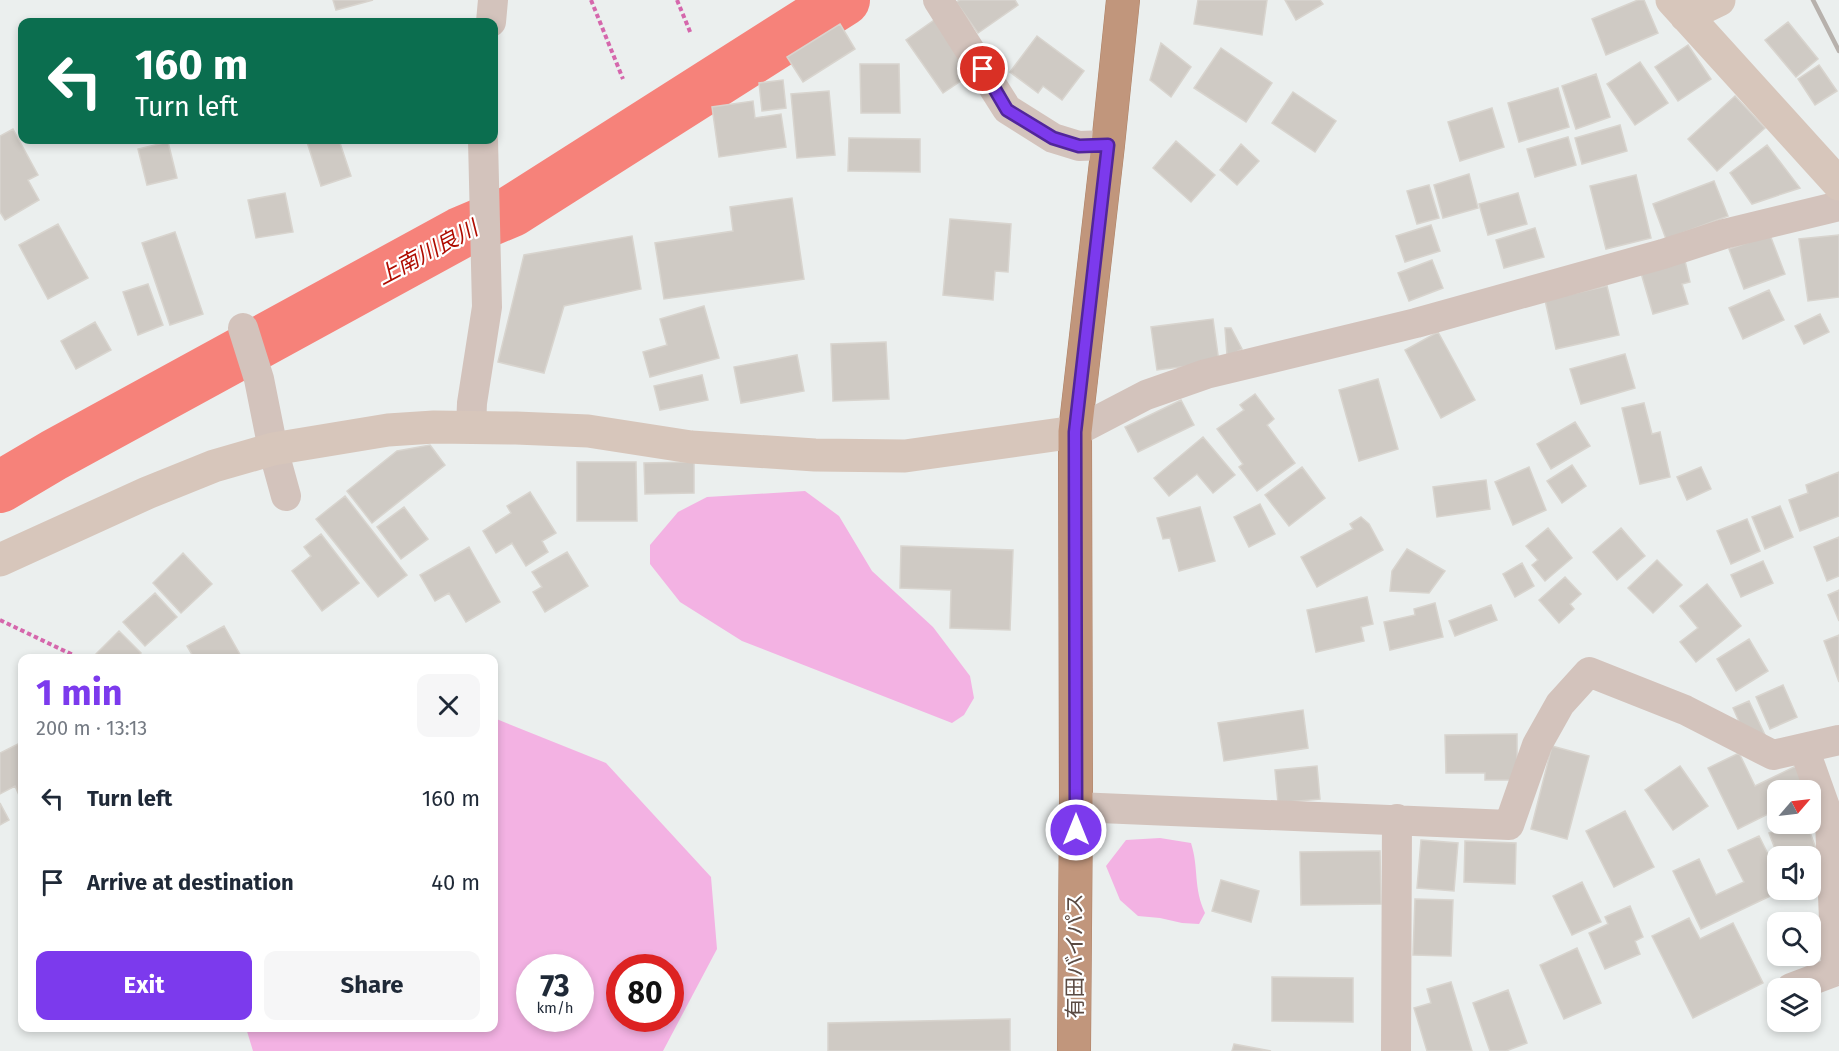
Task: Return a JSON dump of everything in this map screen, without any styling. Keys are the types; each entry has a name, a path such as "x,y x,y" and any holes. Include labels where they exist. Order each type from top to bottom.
{"highway":[{"name":"有田バイパス","path":"1074,1051 1075,432 1123,0"}],"street":[{"path":"491,18 493,0"},
{"path":"1679,8 1719,0"},
{"path":"940,4 1007,110 1053,138 1079,146 1108,145"},
{"path":"1679,8 1839,184"},
{"path":"471,428 472,403 487,307 484,151"},
{"path":"0,560 147,493 214,466 273,449 388,430 471,428 588,431 691,447 860,456 906,456 1075,432 1146,395 1206,374 1406,325 1621,266 1724,234 1839,206"},
{"path":"243,328 259,379 273,449 286,496"},
{"path":"1076,807 1509,825 1537,745 1560,704 1589,672 1685,710 1773,755 1839,740"},
{"path":"1804,748 1830,821 1837,970 1817,978"},
{"path":"1396,1051 1397,819"}],"path":[{"path":"591,0 622,79"},
{"path":"677,0 691,34"},
{"path":"0,620 71,654"}],"shaded area":[{"path":"805,491 839,516 872,571 933,627 970,676 974,698 964,715 952,723 742,641 680,602 650,564 650,545 678,512 707,497"},
{"path":"498,720 606,763 711,877 717,949 684,1011 684,954 606,954 606,1032 673,1032 663,1051 253,1051 247,1032 498,1032"},
{"path":"1160,838 1191,843 1197,886 1205,913 1199,924 1138,916 1120,900 1106,866 1126,840"}],"building":[{"path":"333,0 373,0 336,10"},
{"path":"960,0 1015,0 1018,5 978,33 956,2"},
{"path":"1198,0 1267,0 1262,35 1194,24"},
{"path":"1285,0 1320,0 1323,4 1296,20"},
{"path":"1638,0 1644,0 1658,33 1606,55 1592,19"},
{"path":"937,18 974,72 943,93 906,40"},
{"path":"1788,22 1818,59 1796,77 1765,40"},
{"path":"840,24 855,49 803,82 787,57"},
{"path":"1037,36 1084,71 1062,100 1043,86 1038,93 1010,72"},
{"path":"1161,43 1191,67 1171,97 1150,80"},
{"path":"1688,45 1711,79 1678,101 1655,67"},
{"path":"1221,48 1272,83 1246,122 1194,88"},
{"path":"1640,62 1668,103 1635,125 1607,84"},
{"path":"860,64 899,64 900,113 861,113"},
{"path":"1819,65 1837,91 1815,105 1798,79"},
{"path":"1596,74 1610,117 1576,129 1562,86"},
{"path":"783,80 786,108 762,111 759,83"},
{"path":"1558,88 1569,127 1519,142 1508,103"},
{"path":"829,91 835,155 797,158 791,94"},
{"path":"1293,92 1336,121 1315,152 1272,123"},
{"path":"1735,96 1765,128 1717,171 1688,139"},
{"path":"753,101 755,118 781,114 786,147 719,157 712,107"},
{"path":"1492,108 1504,147 1460,161 1448,122"},
{"path":"1620,125 1627,151 1582,164 1575,138"},
{"path":"13,129 18,138 18,144 21,144 38,175 28,180 39,200 5,220 0,212 0,136"},
{"path":"1568,137 1576,165 1535,177 1527,149"},
{"path":"849,138 920,139 920,172 848,171"},
{"path":"1176,141 1215,175 1191,202 1153,168"},
{"path":"168,144 177,178 147,185 138,149"},
{"path":"308,144 340,144 351,176 321,186"},
{"path":"1241,144 1259,161 1237,185 1220,170"},
{"path":"1767,145 1800,188 1752,204 1730,173"},
{"path":"1469,174 1478,208 1443,218 1434,185"},
{"path":"1636,175 1651,238 1606,249 1590,186"},
{"path":"1714,181 1728,216 1666,239 1653,204"},
{"path":"1429,185 1439,218 1417,224 1407,191"},
{"path":"285,193 293,232 256,238 248,200"},
{"path":"1518,193 1527,224 1488,235 1479,204"},
{"path":"792,198 804,279 664,299 655,243 733,231 730,207"},
{"path":"950,219 1011,224 1008,272 995,271 993,300 943,295"},
{"path":"58,224 88,278 48,299 19,245"},
{"path":"1431,225 1440,251 1405,262 1396,236"},
{"path":"1535,228 1544,257 1504,268 1496,240"},
{"path":"175,232 203,314 170,325 142,243"},
{"path":"1770,235 1785,274 1744,289 1729,249"},
{"path":"1839,235 1839,297 1808,301 1799,239"},
{"path":"632,236 641,289 564,306 544,373 498,362 524,255"},
{"path":"1432,260 1443,288 1409,301 1398,273"},
{"path":"1685,261 1690,282 1682,284 1688,304 1653,314 1641,273"},
{"path":"148,284 163,325 138,335 123,292"},
{"path":"1607,286 1619,335 1556,349 1545,300"},
{"path":"1769,290 1784,320 1743,339 1729,308"},
{"path":"704,306 719,358 650,377 643,352 667,345 660,319"},
{"path":"1820,314 1829,332 1804,344 1795,326"},
{"path":"1213,319 1219,362 1157,370 1151,327"},
{"path":"95,322 111,350 76,369 61,341"},
{"path":"1225,328 1231,328 1242,349 1233,354 1227,355"},
{"path":"1438,332 1475,400 1441,418 1405,350"},
{"path":"886,342 889,399 833,401 831,344"},
{"path":"1625,354 1635,388 1581,404 1570,369"},
{"path":"797,355 804,391 741,403 734,367"},
{"path":"702,375 708,400 660,410 654,386"},
{"path":"1378,379 1398,449 1359,461 1339,390"},
{"path":"1255,394 1274,419 1267,425 1295,463 1257,491 1239,467 1243,464 1217,429 1244,410 1240,405"},
{"path":"1181,400 1194,425 1138,452 1125,427"},
{"path":"1644,403 1652,434 1660,432 1670,477 1640,484 1622,408"},
{"path":"1575,422 1590,446 1551,469 1537,444"},
{"path":"1203,437 1235,475 1213,493 1197,474 1169,496 1154,478"},
{"path":"430,445 445,465 372,523 347,491 397,451"},
{"path":"577,462 636,462 637,521 577,521"},
{"path":"694,462 694,493 645,494 644,463"},
{"path":"1572,465 1586,486 1562,503 1547,481"},
{"path":"1302,467 1325,498 1289,526 1265,495"},
{"path":"1529,467 1546,510 1513,525 1495,482"},
{"path":"1701,467 1711,489 1687,500 1677,477"},
{"path":"1839,472 1839,516 1800,531 1789,500 1808,493 1806,485"},
{"path":"1486,480 1490,509 1437,517 1433,487"},
{"path":"530,492 556,533 542,541 548,552 526,566 512,543 496,553 483,531 511,513 507,506"},
{"path":"345,496 407,575 378,597 316,519"},
{"path":"1260,504 1275,534 1249,547 1234,517"},
{"path":"1780,506 1793,537 1765,549 1752,517"},
{"path":"404,507 428,539 401,559 377,527"},
{"path":"1200,507 1215,561 1179,571 1170,538 1163,539 1157,518"},
{"path":"1361,517 1369,524 1383,550 1317,587 1301,557 1353,529 1350,524"},
{"path":"1747,519 1760,551 1731,564 1717,531"},
{"path":"1548,528 1572,558 1545,581 1532,565 1538,560 1526,546"},
{"path":"1621,528 1645,556 1617,580 1593,552"},
{"path":"321,534 359,583 322,611 292,571 311,556 304,547"},
{"path":"1839,537 1839,576 1827,581 1814,547"},
{"path":"901,546 1013,550 1010,630 950,628 951,590 900,588"},
{"path":"469,547 500,602 466,622 449,593 435,601 420,575"},
{"path":"1407,549 1445,571 1429,593 1390,591 1392,571"},
{"path":"567,552 588,586 545,612 533,592 542,587 532,572"},
{"path":"183,553 212,584 181,613 153,583"},
{"path":"1657,560 1682,585 1653,613 1628,588"},
{"path":"1763,561 1773,583 1741,597 1731,575"},
{"path":"1522,563 1534,586 1515,597 1503,574"},
{"path":"1565,577 1581,594 1570,604 1574,609 1559,623 1539,600"},
{"path":"1707,584 1741,626 1696,662 1680,642 1698,628 1680,606"},
{"path":"1839,590 1839,621 1828,595"},
{"path":"155,593 177,617 145,646 123,622"},
{"path":"1367,597 1373,624 1361,627 1364,641 1316,652 1307,610"},
{"path":"1435,603 1443,637 1390,650 1384,622 1415,615 1414,609"},
{"path":"1491,605 1497,620 1455,636 1449,621"},
{"path":"224,626 240,654 192,654 187,646"},
{"path":"119,631 141,653 140,654 96,654"},
{"path":"1839,635 1839,682 1824,641"},
{"path":"1749,639 1768,671 1736,691 1717,659"},
{"path":"1783,685 1797,717 1770,729 1756,697"},
{"path":"1749,701 1766,737 1741,726 1733,708"},
{"path":"1303,710 1308,748 1224,761 1218,723"},
{"path":"1517,734 1517,780 1485,780 1485,773 1446,773 1445,735"},
{"path":"18,744 18,793 15,786 0,794 0,753"},
{"path":"1552,746 1589,756 1567,839 1531,829"},
{"path":"1739,753 1755,786 1767,780 1767,814 1738,829 1708,768"},
{"path":"1317,766 1320,799 1278,803 1275,770"},
{"path":"1680,766 1708,806 1673,830 1645,790"},
{"path":"1796,766 1803,780 1767,780"},
{"path":"0,803 9,820 0,825"},
{"path":"1625,811 1654,867 1614,887 1586,831"},
{"path":"1769,834 1811,834 1815,846 1774,846"},
{"path":"1759,836 1767,852 1767,898 1701,929 1673,871 1699,859 1716,895 1744,882 1728,850"},
{"path":"1421,840 1458,843 1454,891 1417,888"},
{"path":"1465,841 1516,843 1515,884 1464,882"},
{"path":"1380,851 1381,904 1301,905 1300,852"},
{"path":"1821,862 1825,873 1821,874"},
{"path":"1221,880 1259,891 1251,922 1212,911"},
{"path":"1582,882 1601,922 1572,935 1553,896"},
{"path":"1415,899 1453,900 1451,956 1413,955"},
{"path":"1630,906 1643,937 1635,941 1640,954 1605,969 1589,933 1608,924 1605,917"},
{"path":"1689,918 1700,939 1733,923 1763,983 1693,1018 1652,936"},
{"path":"1577,948 1601,1003 1564,1019 1540,965"},
{"path":"1272,977 1353,978 1353,1022 1272,1021"},
{"path":"1451,982 1472,1051 1427,1051 1414,1008 1431,1003 1427,989"},
{"path":"1508,990 1527,1043 1506,1051 1490,1051 1473,1003"},
{"path":"1010,1019 1010,1051 828,1051 828,1023"},
{"path":"1234,1044 1271,1051 1232,1051"}],"waterway":[{"name":"上南川良川","path":"0,487 54,455 460,233 512,211 844,0"}],"railway":[{"path":"1813,0 1839,51"}],"route":[{"path":"983,69 1007,110 1053,138 1079,146 1108,145 1075,432 1076,830"}]}
